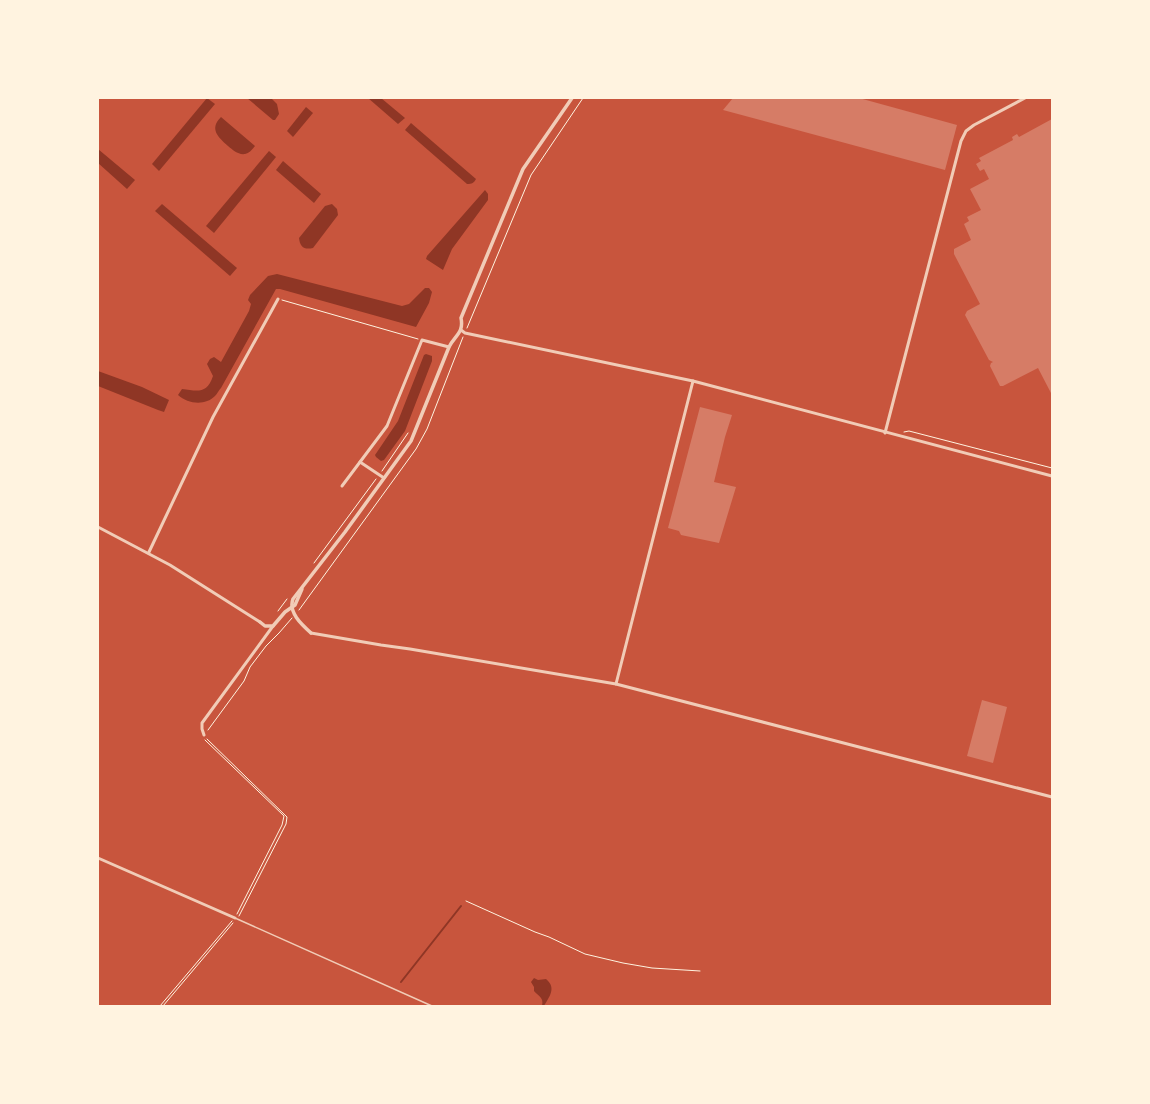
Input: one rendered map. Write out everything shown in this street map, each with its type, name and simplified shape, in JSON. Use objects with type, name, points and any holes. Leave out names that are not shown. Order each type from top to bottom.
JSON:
[{"type":"street","points":[[572,98],[523,169],[461,318],[461,330],[449,347],[411,441],[293,599],[291,604],[295,615],[310,633],[616,684],[1052,797]]},
{"type":"street","points":[[885,433],[960,141],[966,131],[974,125],[1025,98]]},
{"type":"street","points":[[149,552],[212,417],[278,299]]},
{"type":"street","points":[[461,330],[465,333],[693,381],[1052,476]]},
{"type":"street","points":[[342,486],[387,426],[422,340],[449,347]]},
{"type":"street","points":[[616,684],[693,381]]},
{"type":"street","points":[[360,462],[384,478]]},
{"type":"street","points":[[98,527],[149,552],[265,626],[273,626]]},
{"type":"street","points":[[204,735],[202,723],[273,626],[285,612],[292,608]]},
{"type":"street","points":[[98,858],[236,918]]},
{"type":"lane","points":[[236,918],[432,1006]]},
{"type":"path","points":[[278,299],[422,340]]},
{"type":"path","points":[[314,563],[410,430]]},
{"type":"path","points":[[903,432],[909,431],[1052,468]]},
{"type":"path","points":[[276,614],[290,595]]},
{"type":"path","points":[[160,1006],[236,918],[282,825],[284,816],[203,738],[244,681],[250,667],[266,646],[295,615]]},
{"type":"path","points":[[163,1006],[236,918],[286,824],[287,817],[204,735]]},
{"type":"path","points":[[466,901],[535,932],[549,936],[585,954],[652,968],[700,971]]},
{"type":"shaded area","points":[[207,98],[215,104],[159,171],[152,164]]},
{"type":"shaded area","points":[[247,98],[271,98],[277,104],[279,114],[275,120],[273,120]]},
{"type":"shaded area","points":[[368,98],[381,98],[405,118],[398,124]]},
{"type":"shaded area","points":[[306,107],[313,113],[293,137],[287,131]]},
{"type":"shaded area","points":[[221,117],[255,146],[248,153],[238,153],[218,136],[215,129],[217,121]]},
{"type":"shaded area","points":[[411,123],[476,179],[472,183],[467,184],[405,130]]},
{"type":"shaded area","points":[[98,149],[135,180],[127,189],[98,163]]},
{"type":"shaded area","points":[[269,151],[276,157],[214,233],[206,226]]},
{"type":"shaded area","points":[[283,161],[321,194],[314,203],[276,170]]},
{"type":"shaded area","points":[[485,190],[488,194],[488,200],[452,249],[443,270],[426,259],[427,256]]},
{"type":"shaded area","points":[[162,204],[237,268],[230,276],[155,211]]},
{"type":"shaded area","points":[[332,204],[337,209],[338,215],[313,248],[307,249],[303,247],[300,244],[299,238],[325,206]]},
{"type":"shaded area","points":[[277,274],[402,306],[409,304],[425,288],[429,288],[432,292],[429,303],[416,327],[276,289],[221,388],[215,396],[206,401],[196,403],[178,395],[182,389],[197,391],[205,389],[208,386],[213,376],[207,364],[210,359],[214,357],[221,362],[249,311],[251,304],[248,300],[250,295],[268,276]]},
{"type":"shaded area","points":[[426,354],[432,356],[432,361],[405,431],[384,460],[381,461],[375,455],[398,421],[424,355]]},
{"type":"shaded area","points":[[98,371],[142,387],[169,400],[164,412],[98,386]]},
{"type":"shaded area","points":[[534,978],[538,980],[546,979],[551,986],[552,989],[550,996],[544,1006],[542,1006],[541,997],[534,991],[534,987],[531,982]]},
{"type":"building","points":[[733,98],[859,98],[957,125],[945,170],[723,110]]},
{"type":"building","points":[[1052,119],[1052,395],[1038,368],[1003,386],[1000,386],[990,366],[993,362],[989,360],[965,315],[967,311],[980,304],[954,254],[954,249],[971,240],[964,224],[969,221],[967,217],[981,210],[970,189],[989,179],[984,169],[980,171],[976,164],[981,161],[979,158],[1013,140],[1012,137],[1017,134],[1019,137]]},
{"type":"building","points":[[700,407],[732,415],[714,482],[736,487],[719,543],[681,535],[679,531],[668,528]]},
{"type":"building","points":[[982,700],[1007,707],[993,763],[967,756]]},
{"type":"waterway","points":[[401,982],[461,906]]}]
